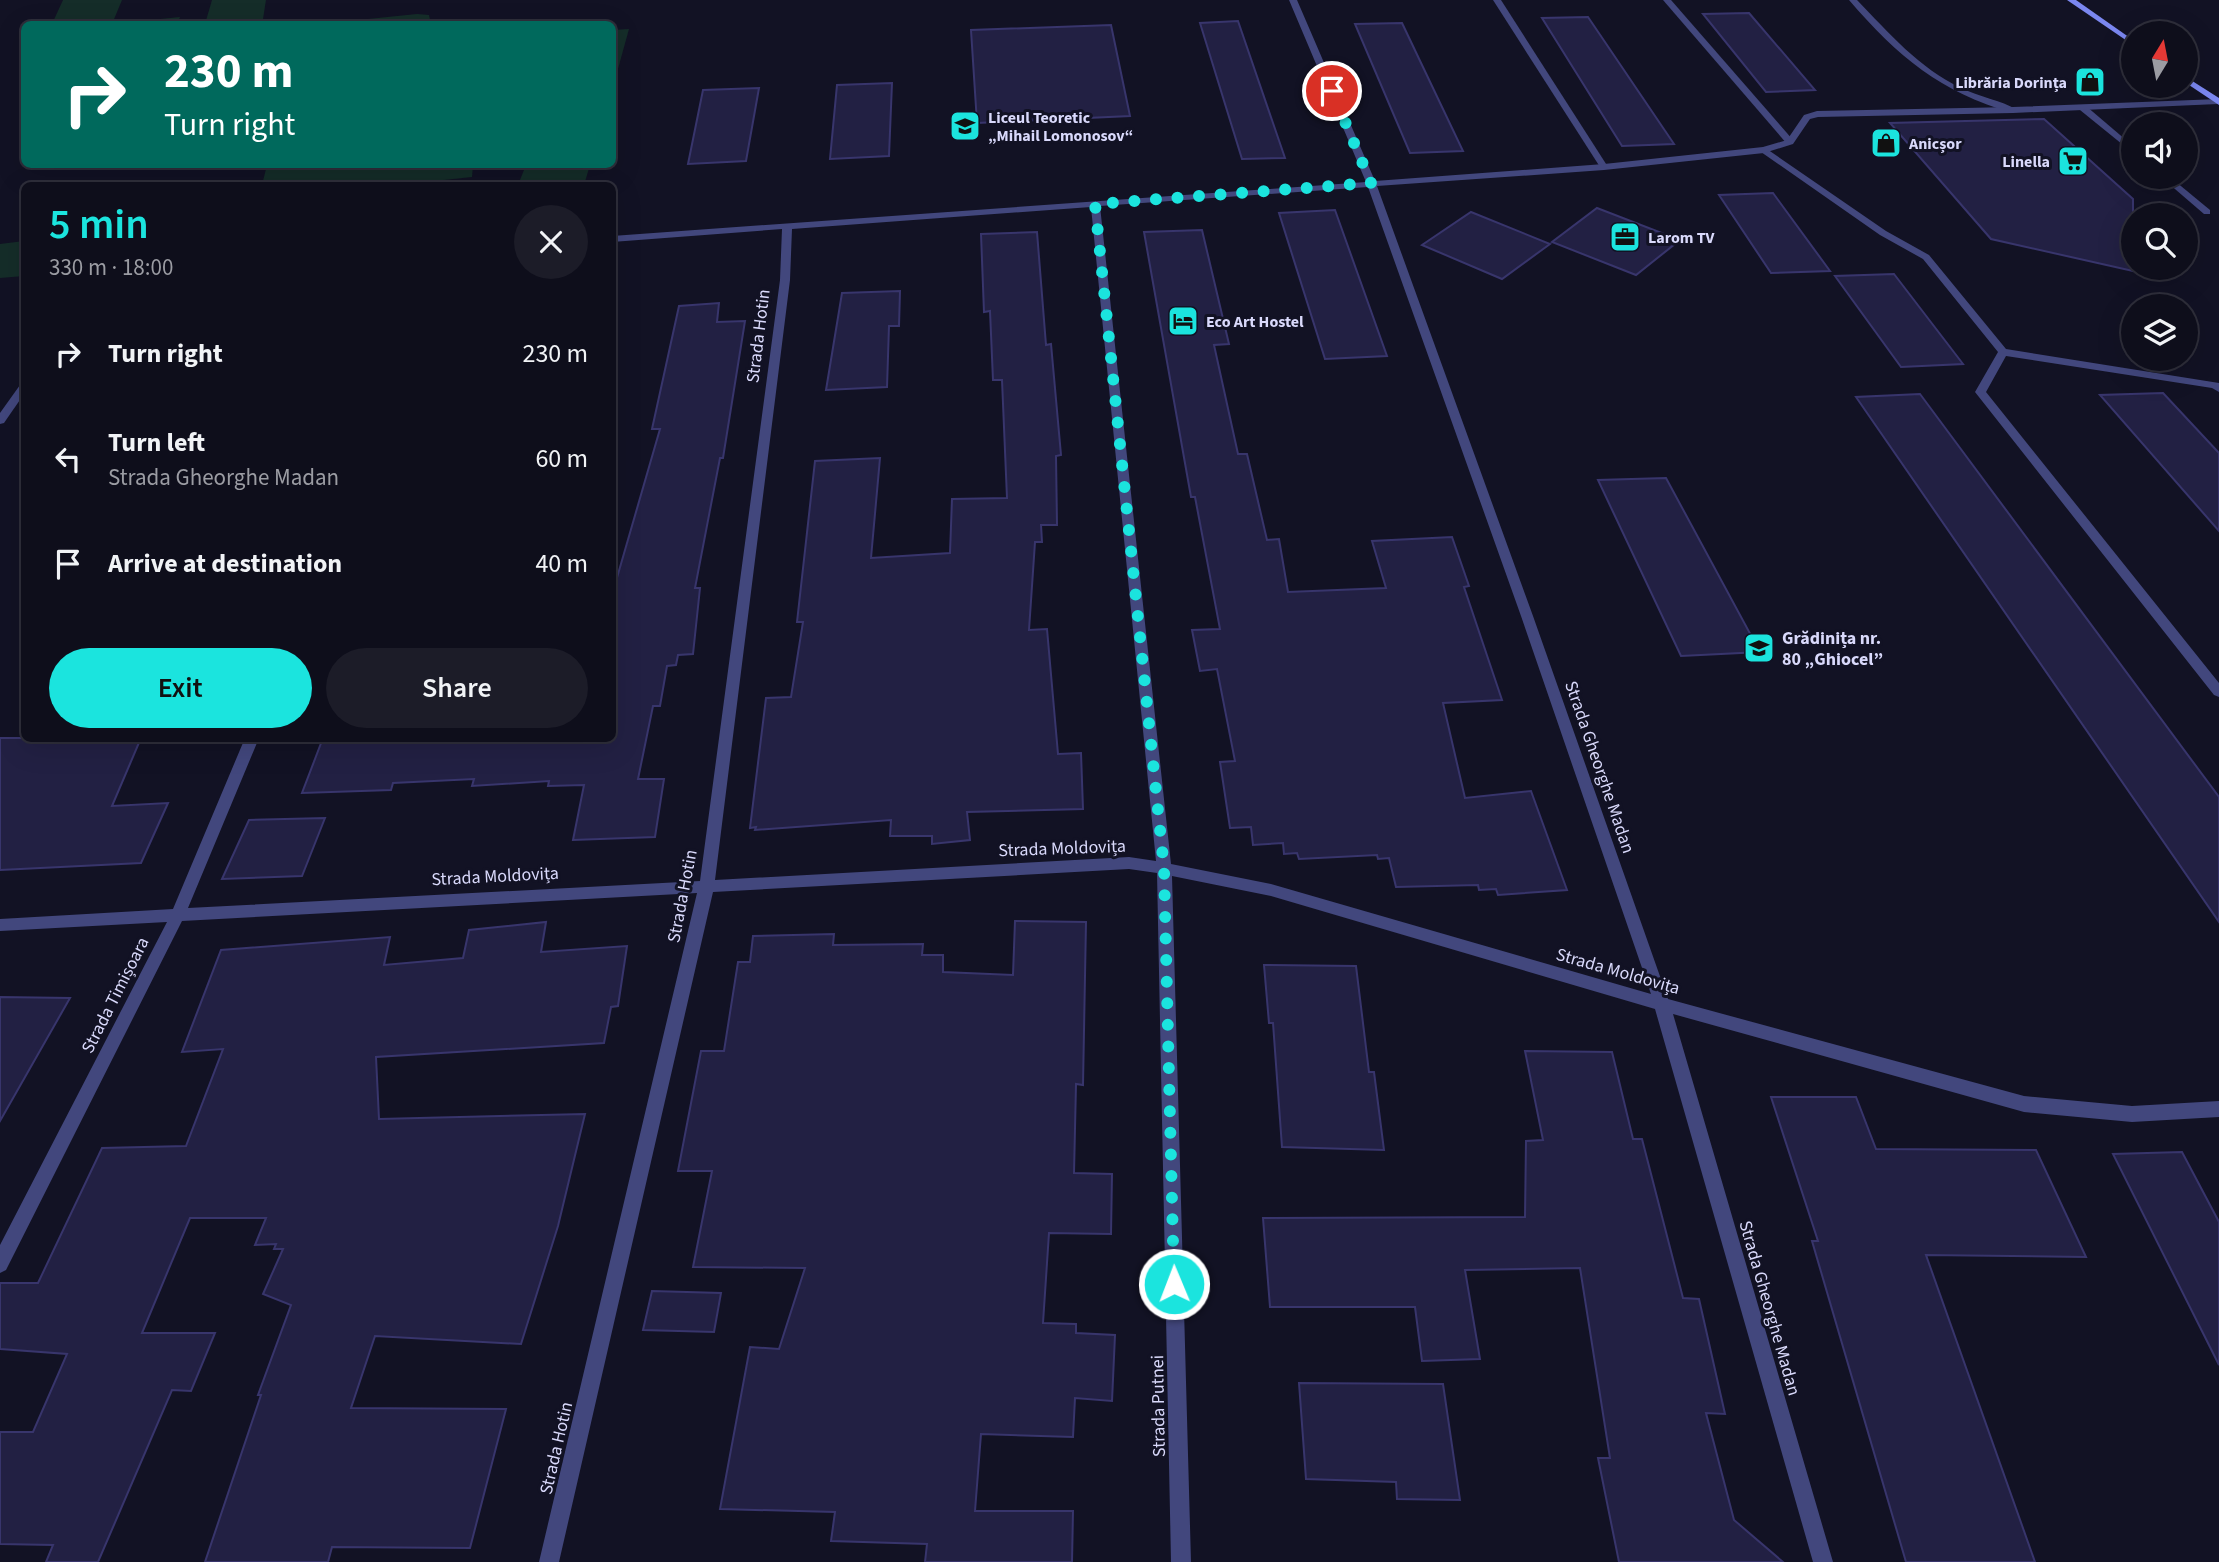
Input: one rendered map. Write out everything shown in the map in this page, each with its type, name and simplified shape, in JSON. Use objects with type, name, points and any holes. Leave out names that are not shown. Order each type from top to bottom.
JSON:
[{"type":"street","name":"Strada Gheorghe Madan","points":[[1293,0],[1371,183],[1527,616],[1662,1004],[1823,1562]]},
{"type":"street","points":[[1497,0],[1604,167]]},
{"type":"street","points":[[1667,0],[1790,142]]},
{"type":"street","points":[[1853,0],[1925,73],[1964,95],[2013,110]]},
{"type":"street","points":[[2071,0],[2121,35]]},
{"type":"street","points":[[2198,87],[2218,101]]},
{"type":"street","points":[[616,239],[1604,167],[1764,150],[1790,142],[1807,117],[1817,114],[2083,108],[2218,101]]},
{"type":"street","points":[[2083,108],[2121,140]]},
{"type":"street","points":[[1764,150],[1883,233],[1926,257],[2003,352],[2215,385],[2219,389]]},
{"type":"street","points":[[2179,189],[2207,212]]},
{"type":"street","name":"Strada Putnei","points":[[1095,204],[1164,868],[1181,1562]]},
{"type":"street","name":"Strada Hotin","points":[[549,1562],[707,884],[785,280],[788,227]]},
{"type":"street","points":[[2003,352],[1980,392],[2219,692]]},
{"type":"street","points":[[0,421],[21,391]]},
{"type":"street","name":"Strada Timișoara","points":[[0,1264],[178,913],[250,742]]},
{"type":"street","name":"Strada Moldovița","points":[[0,925],[178,913],[1129,863],[1271,890],[1662,1004],[2024,1104],[2132,1114],[2219,1109]]},
{"type":"green space","points":[[63,0],[122,0],[113,21],[53,21]]},
{"type":"green space","points":[[212,0],[266,0],[263,19],[206,21]]},
{"type":"green space","points":[[417,14],[429,15],[430,20],[426,21],[348,21]]},
{"type":"green space","points":[[180,17],[178,21],[141,21]]},
{"type":"green space","points":[[629,29],[616,76],[616,30]]},
{"type":"green space","points":[[266,168],[473,168],[472,177],[425,182],[263,182]]},
{"type":"green space","points":[[524,168],[589,168],[585,182],[519,182]]},
{"type":"green space","points":[[21,241],[21,276],[0,278],[0,244]]},
{"type":"building","points":[[1749,13],[1815,90],[1766,92],[1703,14]]},
{"type":"building","points":[[1588,17],[1674,144],[1622,146],[1542,18]]},
{"type":"building","points":[[1238,21],[1285,158],[1242,159],[1200,23]]},
{"type":"building","points":[[1402,23],[1463,151],[1410,153],[1355,24]]},
{"type":"building","points":[[1111,25],[1130,116],[977,123],[971,30]]},
{"type":"building","points":[[892,83],[889,156],[830,159],[837,85]]},
{"type":"building","points":[[759,88],[746,161],[688,164],[703,90]]},
{"type":"building","points":[[2044,119],[2133,199],[2133,203],[2121,203],[2121,268],[1991,239],[1890,123]]},
{"type":"building","points":[[1773,193],[1830,271],[1771,273],[1719,195]]},
{"type":"building","points":[[1597,208],[1680,240],[1636,275],[1552,242]]},
{"type":"building","points":[[1335,210],[1387,356],[1325,359],[1279,213]]},
{"type":"building","points":[[1471,212],[1550,244],[1502,279],[1422,245]]},
{"type":"building","points":[[1202,230],[1229,344],[1214,345],[1238,454],[1247,454],[1267,540],[1279,539],[1288,592],[1386,588],[1372,541],[1452,537],[1469,586],[1464,587],[1502,700],[1443,703],[1465,798],[1531,791],[1567,890],[1498,895],[1496,889],[1479,890],[1478,885],[1396,887],[1389,858],[1378,859],[1377,855],[1299,859],[1297,853],[1284,854],[1283,843],[1253,845],[1251,827],[1230,828],[1220,762],[1235,761],[1217,669],[1200,671],[1192,630],[1220,629],[1195,497],[1191,497],[1144,232]]},
{"type":"building","points":[[1037,232],[1046,345],[1051,344],[1061,455],[1056,456],[1057,525],[1041,525],[1042,542],[1035,542],[1029,630],[1047,629],[1058,754],[1081,753],[1083,809],[967,812],[970,840],[932,844],[932,836],[890,836],[891,820],[755,830],[756,827],[750,828],[766,698],[791,697],[803,622],[797,622],[815,461],[880,458],[871,558],[950,553],[952,499],[1007,498],[1002,380],[993,380],[990,311],[984,312],[981,234]]},
{"type":"building","points":[[1894,274],[1963,364],[1901,367],[1835,276]]},
{"type":"building","points":[[900,291],[899,326],[889,326],[887,387],[826,390],[842,293]]},
{"type":"building","points":[[719,303],[717,322],[745,321],[723,458],[720,458],[695,588],[700,588],[693,654],[678,655],[676,665],[667,666],[660,706],[653,706],[638,779],[664,779],[655,837],[573,840],[584,785],[548,786],[549,781],[472,786],[474,779],[393,783],[391,790],[302,793],[321,742],[616,742],[616,581],[660,429],[652,429],[679,306]]},
{"type":"building","points":[[2163,393],[2219,453],[2219,531],[2100,395]]},
{"type":"building","points":[[1920,394],[2219,797],[2219,922],[1856,397]]},
{"type":"building","points":[[1666,478],[1760,652],[1681,656],[1598,480]]},
{"type":"building","points":[[0,738],[21,738],[21,742],[139,742],[112,806],[168,803],[141,863],[0,870]]},
{"type":"building","points":[[325,818],[302,876],[222,879],[249,820]]},
{"type":"building","points":[[1015,921],[1086,922],[1083,1085],[1076,1084],[1074,1173],[1112,1174],[1111,1234],[1049,1233],[1043,1323],[1076,1324],[1076,1333],[1115,1335],[1112,1401],[1075,1398],[1073,1437],[981,1434],[975,1511],[1073,1511],[1072,1562],[925,1562],[927,1544],[831,1541],[835,1512],[720,1509],[750,1347],[779,1349],[805,1268],[693,1267],[712,1171],[678,1171],[701,1051],[724,1051],[738,962],[750,962],[753,936],[834,934],[833,945],[923,944],[922,955],[943,955],[943,972],[1013,975]]},
{"type":"building","points":[[546,922],[541,952],[627,946],[618,1006],[611,1007],[604,1043],[376,1057],[379,1119],[585,1114],[558,1226],[521,1344],[375,1336],[351,1408],[506,1409],[470,1548],[332,1547],[328,1562],[205,1562],[261,1395],[258,1395],[291,1305],[263,1294],[283,1249],[274,1249],[276,1244],[255,1245],[266,1218],[190,1218],[142,1333],[215,1333],[191,1391],[172,1390],[98,1562],[46,1562],[53,1545],[0,1544],[0,1432],[33,1432],[67,1354],[0,1349],[0,1283],[38,1283],[102,1148],[186,1146],[223,1049],[182,1052],[221,950],[390,937],[384,965],[463,958],[469,930]]},
{"type":"building","points":[[1264,965],[1356,966],[1369,1072],[1374,1072],[1384,1150],[1282,1147],[1273,1023],[1269,1023]]},
{"type":"building","points":[[0,997],[70,998],[0,1121]]},
{"type":"building","points":[[1525,1051],[1612,1052],[1633,1139],[1642,1139],[1683,1298],[1699,1299],[1725,1414],[1706,1413],[1734,1520],[1783,1562],[1619,1562],[1598,1458],[1610,1458],[1580,1268],[1465,1270],[1480,1359],[1422,1361],[1415,1307],[1270,1307],[1263,1218],[1525,1217],[1526,1141],[1543,1140]]},
{"type":"building","points":[[1771,1097],[1856,1097],[1876,1149],[2036,1150],[2086,1257],[1926,1255],[2035,1562],[1906,1562],[1812,1241],[1818,1241]]},
{"type":"building","points":[[2182,1152],[2219,1222],[2219,1365],[2113,1154]]},
{"type":"building","points":[[652,1291],[721,1293],[714,1332],[643,1330]]},
{"type":"building","points":[[1299,1383],[1443,1384],[1460,1500],[1397,1499],[1396,1482],[1306,1479]]},
{"type":"place","name":"Librăria Dorința","points":[[2090,82]]},
{"type":"place","name":"Liceul Teoretic „Mihail Lomonosov“","points":[[965,126]]},
{"type":"place","name":"Anicșor","points":[[1886,143]]},
{"type":"place","name":"Linella","points":[[2073,161]]},
{"type":"place","name":"Larom TV","points":[[1625,237]]},
{"type":"place","name":"Eco Art Hostel","points":[[1183,321]]},
{"type":"place","name":"Grădinița nr. 80 „Ghiocel”","points":[[1759,648]]},
{"type":"route","points":[[1174,1284],[1164,868],[1095,204],[1371,183],[1332,91]]}]
